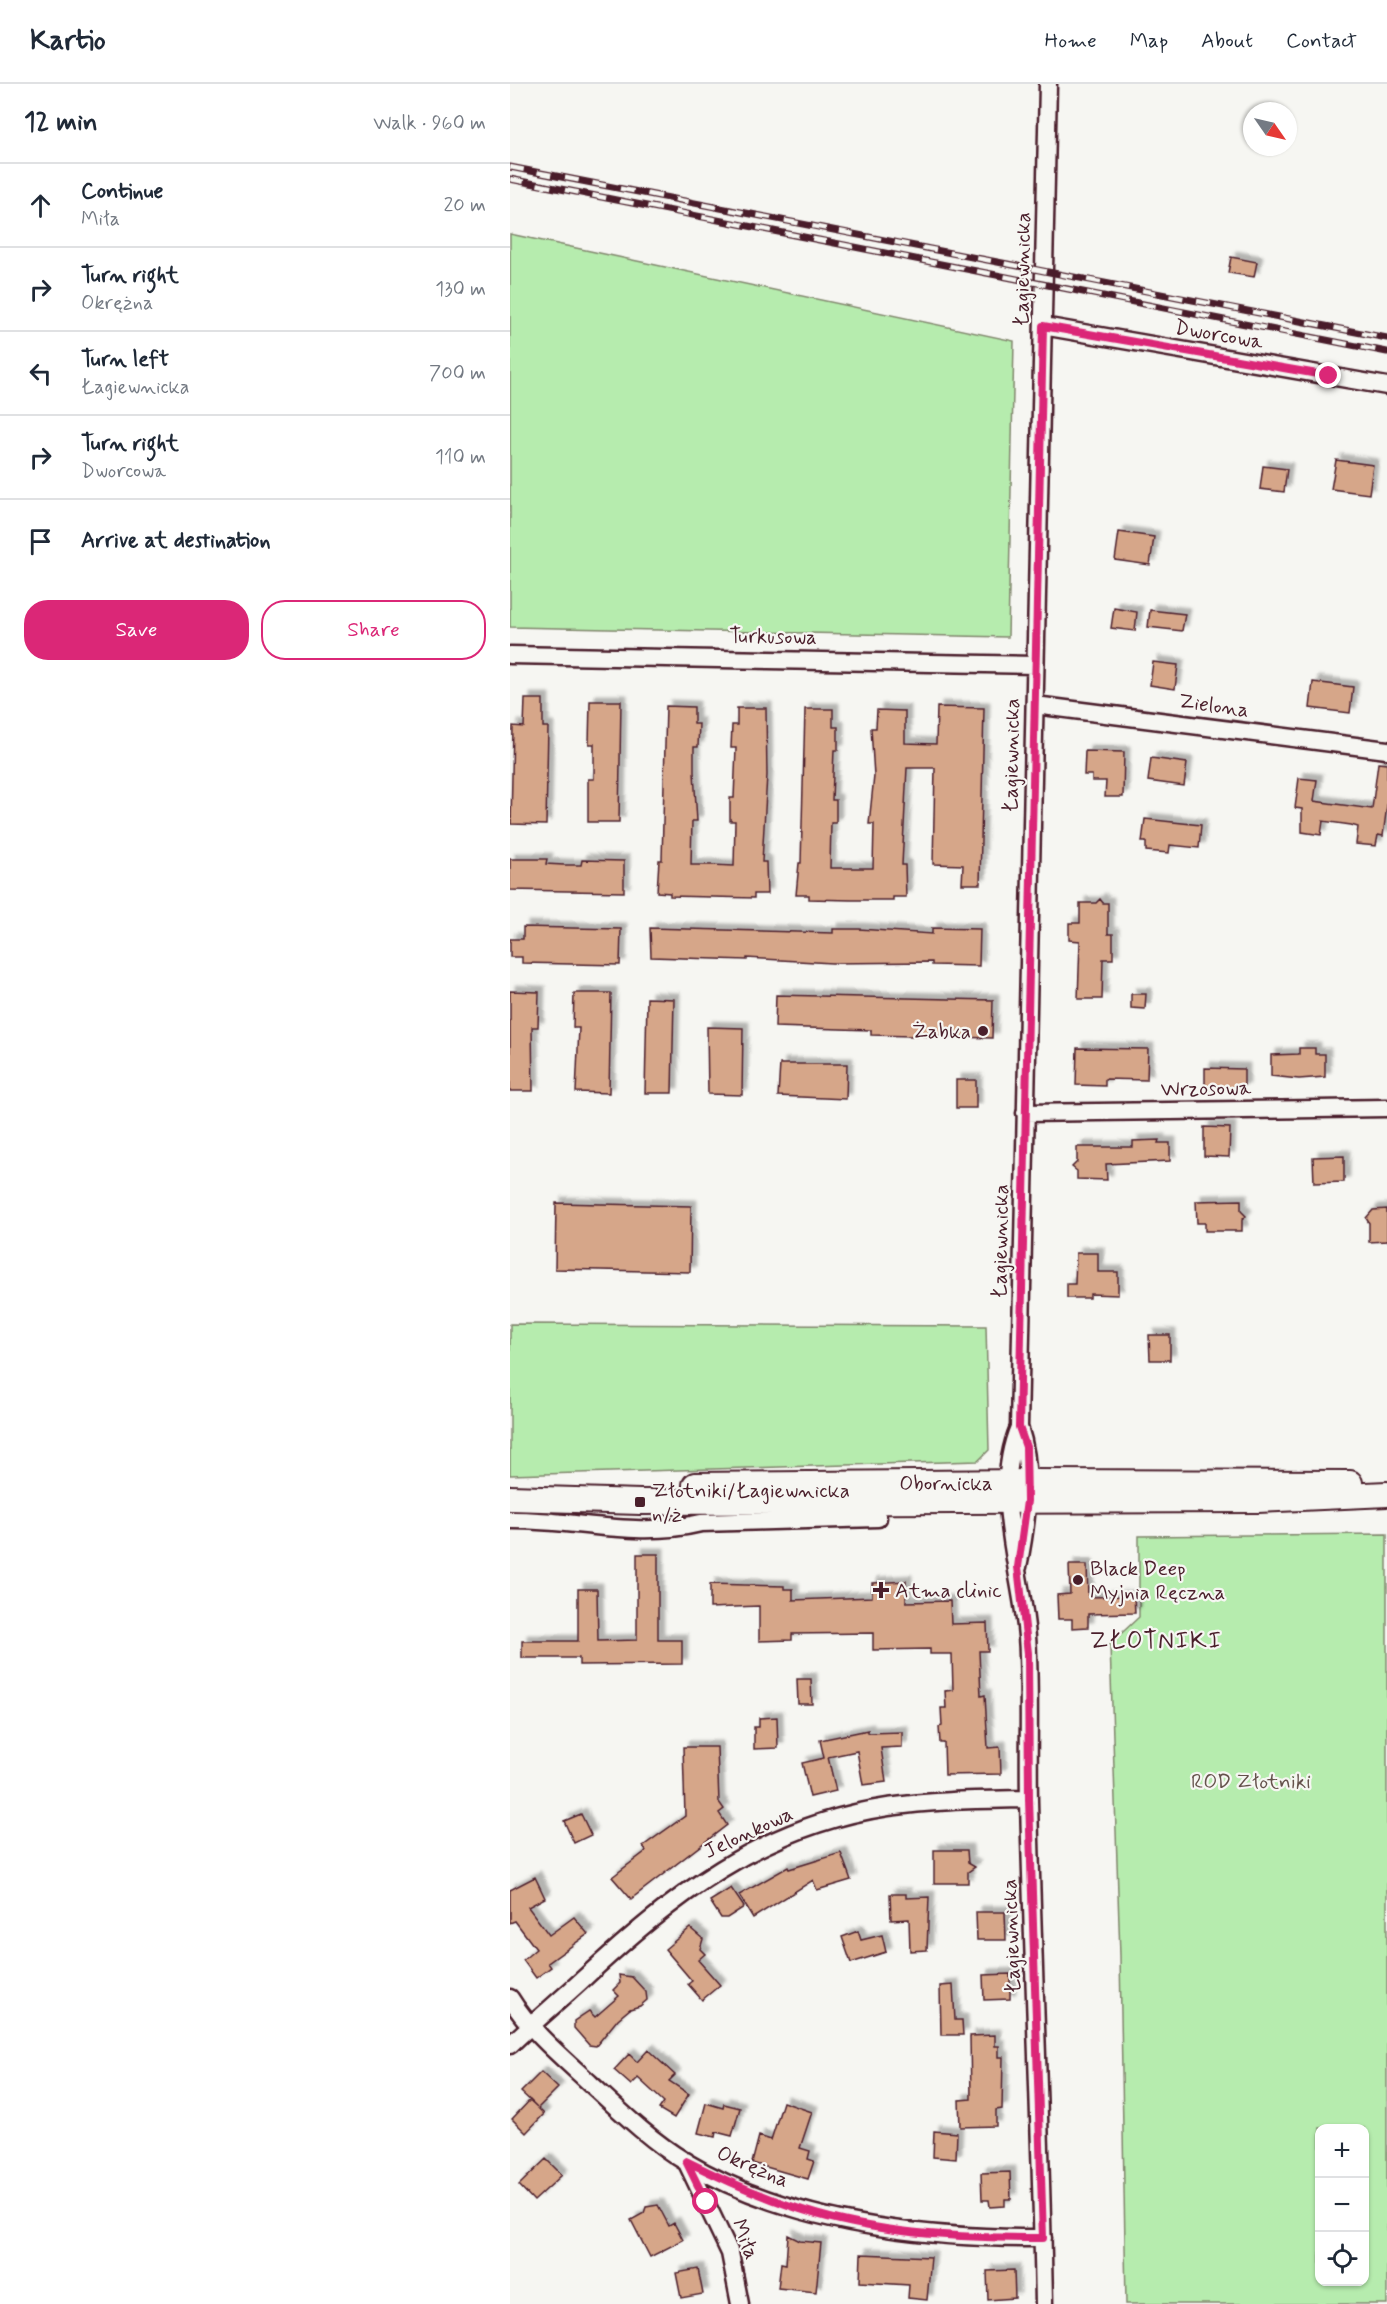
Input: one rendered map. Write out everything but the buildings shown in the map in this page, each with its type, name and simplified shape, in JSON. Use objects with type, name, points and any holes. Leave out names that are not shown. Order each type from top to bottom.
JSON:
[{"type":"main road","name":"Obornicka","points":[[1018,1491],[1287,1481],[1387,1486]]},
{"type":"main road","name":"Obornicka","points":[[510,1498],[540,1497],[601,1489],[676,1486],[1018,1491],[1314,1499],[1387,1494]]},
{"type":"street","name":"Łagiewnicka","points":[[1044,2304],[1029,1799],[1028,1653],[1018,1567],[1011,1532],[1018,1491],[1011,1447],[1019,1427],[1048,84]]},
{"type":"street","name":"Dworcowa","points":[[1043,326],[1387,387]]},
{"type":"street","name":"Turkusowa","points":[[510,655],[1035,665]]},
{"type":"street","name":"Zielona","points":[[1035,705],[1387,750]]},
{"type":"street","name":"Wrzosowa","points":[[1025,1113],[1387,1108]]},
{"type":"street","points":[[510,1520],[556,1521],[649,1531],[674,1530],[701,1523],[878,1518]]},
{"type":"street","name":"Jelonkowa","points":[[510,2045],[668,1904],[712,1872],[769,1842],[830,1821],[887,1807],[944,1801],[1029,1799]]},
{"type":"street","name":"Okrężna","points":[[510,1998],[531,2025],[628,2118],[686,2161],[747,2190],[818,2215],[927,2234],[1043,2238]]},
{"type":"street","name":"Miła","points":[[686,2161],[730,2253],[740,2304]]},
{"type":"green space","points":[[510,234],[1014,341],[1008,637],[510,627]]},
{"type":"green space","points":[[510,1324],[986,1326],[989,1450],[978,1461],[510,1475]]},
{"type":"green space","name":"ROD Złotniki","points":[[1387,1534],[1387,2304],[1126,2304],[1120,1955],[1110,1644],[1139,1617],[1139,1536]]},
{"type":"railway","points":[[510,167],[1387,338]]},
{"type":"railway","points":[[510,179],[1387,352]]},
{"type":"place","name":"Żabka","points":[[983,1031]]},
{"type":"place","name":"Złotniki/Łagiewnicka n/ż","points":[[640,1502]]},
{"type":"place","name":"Black Deep Myjnia Ręczna","points":[[1078,1580]]},
{"type":"place","name":"Atma clinic","points":[[881,1590]]},
{"type":"district","name":"ZŁOTNIKI","points":[[1156,1640]]},
{"type":"route","points":[[706,2202],[686,2161],[747,2190],[818,2215],[927,2234],[1043,2238],[1029,1799],[1028,1653],[1026,1620],[1018,1567],[1027,1501],[1026,1447],[1019,1427],[1043,326],[1329,376]]}]
